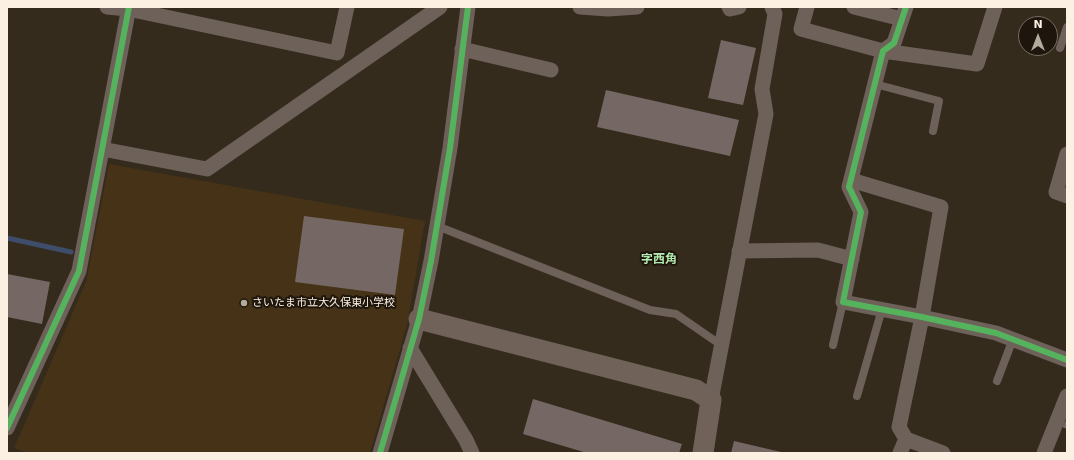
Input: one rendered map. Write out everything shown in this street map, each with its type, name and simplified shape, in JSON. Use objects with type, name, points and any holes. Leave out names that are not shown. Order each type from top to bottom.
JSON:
[{"type":"street","points":[[107,7],[129,8],[337,53],[347,7]]},
{"type":"street","points":[[102,149],[207,169],[440,7]]},
{"type":"street","points":[[380,453],[418,319],[437,226],[450,148],[468,7]]},
{"type":"street","points":[[580,7],[637,7]]},
{"type":"street","points":[[729,7],[739,7]]},
{"type":"street","points":[[807,7],[801,29],[883,51],[977,64],[995,7]]},
{"type":"street","points":[[854,7],[904,13],[894,43],[883,51],[849,188],[860,212],[843,302],[996,333],[1067,360]]},
{"type":"street","points":[[7,428],[79,271],[129,8]]},
{"type":"street","points":[[703,453],[720,345],[766,114],[762,88],[775,9]]},
{"type":"street","points":[[462,49],[551,70]]},
{"type":"street","points":[[1067,154],[1056,192],[1067,196]]},
{"type":"street","points":[[851,180],[941,207],[922,317],[899,427],[906,439],[943,453]]},
{"type":"street","points":[[739,251],[818,250],[852,258]]},
{"type":"street","points":[[418,319],[696,390],[711,400]]},
{"type":"street","points":[[410,348],[466,440],[472,453]]},
{"type":"street","points":[[1050,451],[1067,396]]},
{"type":"street","points":[[900,453],[906,439]]},
{"type":"lane","points":[[1060,48],[1067,27]]},
{"type":"lane","points":[[874,84],[939,101],[933,131]]},
{"type":"lane","points":[[437,226],[650,310],[676,314],[720,345]]},
{"type":"lane","points":[[833,345],[843,302]]},
{"type":"lane","points":[[857,396],[882,309]]},
{"type":"lane","points":[[997,381],[1013,339]]},
{"type":"shaded area","name":"さいたま市立大久保東小学校","points":[[109,164],[425,221],[407,325],[370,453],[27,453],[14,448],[86,282]]},
{"type":"building","points":[[721,40],[756,48],[743,105],[708,98]]},
{"type":"building","points":[[606,90],[739,120],[730,156],[597,127]]},
{"type":"building","points":[[304,216],[404,229],[395,295],[295,282]]},
{"type":"building","points":[[7,274],[50,282],[42,324],[7,317]]},
{"type":"building","points":[[533,399],[682,444],[679,453],[587,453],[523,434]]},
{"type":"building","points":[[1067,418],[1067,429],[1062,427]]},
{"type":"building","points":[[734,441],[781,452],[781,453],[731,453]]},
{"type":"waterway","points":[[7,238],[71,252]]},
{"type":"cycle path","points":[[7,428],[79,271],[129,7]]},
{"type":"cycle path","points":[[380,453],[419,319],[431,261],[450,148],[468,7]]},
{"type":"cycle path","points":[[906,7],[894,43],[883,51],[849,187],[861,212],[843,302],[996,333],[1067,360]]},
{"type":"place","name":"さいたま市立大久保東小学校","points":[[244,303]]},
{"type":"district","name":"字西角","points":[[659,260]]}]
